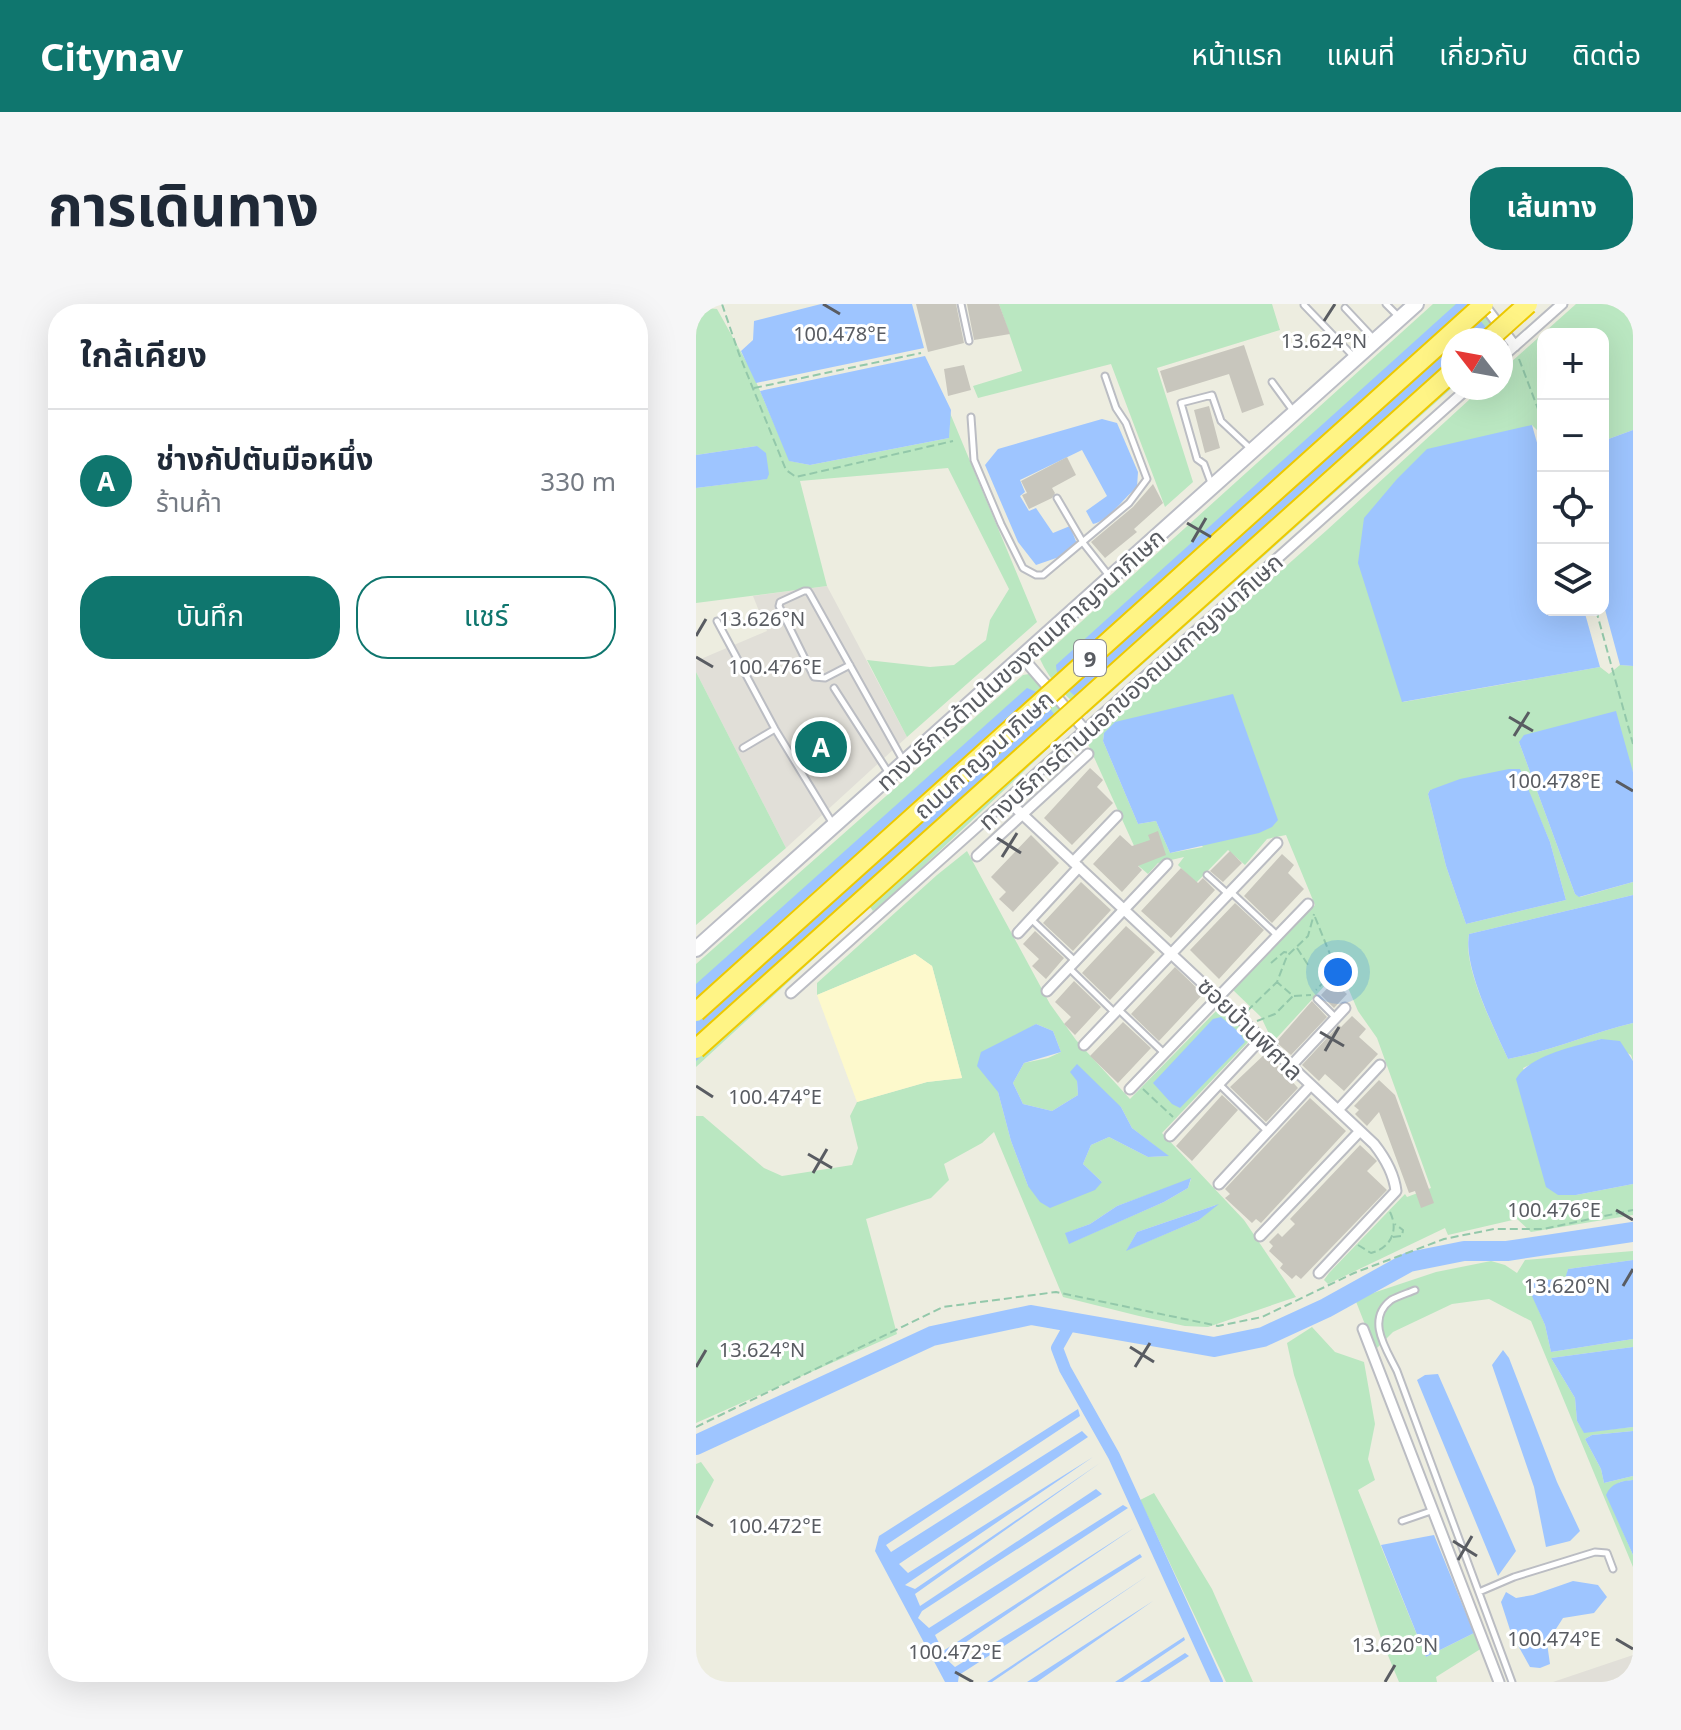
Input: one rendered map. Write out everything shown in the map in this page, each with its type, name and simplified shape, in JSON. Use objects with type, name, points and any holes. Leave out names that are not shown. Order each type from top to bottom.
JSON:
[{"type":"highway","name":"ถนนกาญจนาภิเษก","points":[[696,1012],[1484,304]]},
{"type":"highway","points":[[1501,328],[1528,304]]},
{"type":"highway","name":"ถนนกาญจนาภิเษก","points":[[696,1049],[1441,382]]},
{"type":"main road","name":"ทางบริการด้านในของถนนกาญจนาภิเษก","points":[[696,949],[1416,304]]},
{"type":"street","points":[[1484,304],[1515,346],[1562,304]]},
{"type":"street","name":"ทางบริการด้านนอกของถนนกาญจนาภิเษก","points":[[791,993],[1455,400]]},
{"type":"street","points":[[1022,657],[1085,730]]},
{"type":"street","points":[[977,856],[1088,754]]},
{"type":"street","name":"ซอยบ้านพิศาล","points":[[1007,800],[1219,996],[1383,1155],[1395,1181],[1396,1191],[1319,1273]]},
{"type":"street","points":[[1018,933],[1117,816]]},
{"type":"street","points":[[1084,1045],[1277,843]]},
{"type":"street","points":[[1047,991],[1167,864]]},
{"type":"street","points":[[1133,1086],[1308,904]]},
{"type":"street","points":[[1291,1066],[1345,1008]]},
{"type":"street","points":[[1170,1136],[1262,1038]]},
{"type":"street","points":[[1338,1110],[1380,1065]]},
{"type":"street","points":[[1219,1184],[1310,1086]]},
{"type":"street","points":[[1260,1236],[1360,1131]]},
{"type":"street","points":[[1363,1329],[1499,1682]]},
{"type":"lane","points":[[961,304],[969,341]]},
{"type":"lane","points":[[1386,304],[1400,318]]},
{"type":"lane","points":[[1304,305],[1355,358]]},
{"type":"lane","points":[[1345,308],[1375,340]]},
{"type":"lane","points":[[971,417],[974,460],[1023,568],[1043,575],[1084,544],[1129,503],[1147,479],[1105,376]]},
{"type":"lane","points":[[1272,382],[1295,413]]},
{"type":"lane","points":[[1212,486],[1204,464],[1197,459],[1181,403],[1212,395],[1221,421],[1252,451]]},
{"type":"lane","points":[[1057,498],[1084,544],[1110,578]]},
{"type":"lane","points":[[850,665],[825,678],[814,677],[779,606],[780,602],[808,591],[850,665],[905,763]]},
{"type":"lane","points":[[717,621],[775,729],[833,825]]},
{"type":"lane","points":[[834,688],[890,776]]},
{"type":"lane","points":[[743,748],[775,729]]},
{"type":"lane","points":[[1207,875],[1277,935]]},
{"type":"lane","points":[[1031,919],[1116,1011],[1164,1053]]},
{"type":"lane","points":[[1317,999],[1336,1018]]},
{"type":"lane","points":[[1219,1084],[1268,1131]]},
{"type":"lane","points":[[1415,1290],[1390,1301],[1380,1315],[1377,1329],[1397,1371],[1512,1682]]},
{"type":"lane","points":[[1402,1521],[1432,1510]]},
{"type":"lane","points":[[1479,1592],[1514,1577],[1595,1552],[1607,1553],[1613,1569]]},
{"type":"path","points":[[722,304],[786,470],[796,477],[953,441]]},
{"type":"path","points":[[1515,346],[1537,409]]},
{"type":"path","points":[[753,388],[921,353]]},
{"type":"path","points":[[1598,616],[1633,744]]},
{"type":"path","points":[[1244,1021],[1275,1014],[1293,996],[1312,995],[1336,969],[1308,904]]},
{"type":"path","points":[[1244,1021],[1277,982],[1291,953],[1308,936],[1314,915]]},
{"type":"path","points":[[1297,947],[1310,968]]},
{"type":"path","points":[[1271,963],[1284,952],[1291,953]]},
{"type":"path","points":[[1277,982],[1293,996]]},
{"type":"path","points":[[1133,1086],[1181,1125]]},
{"type":"path","points":[[1384,1205],[1392,1214],[1393,1237]]},
{"type":"path","points":[[696,1427],[943,1307],[1056,1292],[1218,1326],[1262,1317],[1354,1273],[1444,1239],[1494,1229],[1543,1229],[1633,1210]]},
{"type":"path","points":[[1351,1239],[1362,1249],[1371,1253],[1377,1251],[1393,1237],[1402,1236],[1403,1230],[1394,1223]]},
{"type":"shaded area","points":[[827,586],[907,737],[786,848],[696,672],[696,661],[767,631],[753,596]]},
{"type":"shaded area","points":[[1633,1655],[1633,1682],[1553,1682]]},
{"type":"green space","points":[[999,304],[1272,304],[1280,330],[1157,368],[1193,482],[1165,507],[1111,364],[978,398],[973,386],[1022,371]]},
{"type":"green space","points":[[1433,304],[1476,304],[1495,328],[1441,328],[1441,398],[1087,714],[1054,682],[1040,659]]},
{"type":"green space","points":[[1576,304],[1633,304],[1633,430],[1609,439],[1609,328],[1549,328]]},
{"type":"green space","points":[[696,307],[717,309],[751,370],[790,461],[810,465],[949,438],[950,413],[1037,622],[907,737],[867,660],[930,667],[954,665],[986,640],[990,620],[1009,589],[948,468],[800,481],[827,586],[696,603],[696,488],[766,479],[757,446],[696,455]]},
{"type":"green space","points":[[1537,339],[1537,430],[1532,425],[1403,702],[1600,667],[1609,674],[1620,665],[1633,666],[1633,772],[1631,768],[1519,742],[1575,894],[1580,897],[1633,882],[1633,895],[1469,934],[1468,947],[1481,997],[1508,1059],[1633,1023],[1633,1061],[1631,1055],[1601,1039],[1559,1052],[1523,1068],[1576,1195],[1633,1184],[1633,1215],[1531,1232],[1517,1219],[1448,1235],[1445,1228],[1328,1284],[1324,1280],[1329,1273],[1405,1194],[1407,1197],[1431,1188],[1377,1038],[1358,1011],[1340,969],[1273,1042],[1261,1017],[1233,990],[1315,905],[1286,835],[1267,839],[1245,865],[1228,850],[1196,883],[1178,865],[1184,857],[1158,863],[1148,874],[1127,856],[1135,848],[1088,744],[1469,400],[1513,400],[1513,360]],"holes":[[[1104,733],[1203,847],[1170,853],[1156,821],[1138,824],[1103,741]],[[1519,769],[1550,842],[1566,900],[1466,924],[1446,866],[1428,794],[1430,790]]]},
{"type":"green space","points":[[696,672],[786,848],[696,925]]},
{"type":"green space","points":[[1029,674],[1040,683],[1072,726],[896,892],[873,911],[870,907],[696,1067],[696,964],[1023,675]]},
{"type":"green space","points":[[967,851],[1050,1004],[1076,1040],[1130,1099],[1220,1007],[1245,1030],[1250,1040],[1162,1133],[1244,1220],[1296,1297],[1208,1327],[1185,1326],[1063,1297],[994,1132],[982,1143],[944,1164],[949,1180],[931,1198],[866,1219],[897,1334],[696,1423],[696,1116],[703,1116],[764,1168],[782,1176],[852,1165],[858,1148],[850,1116],[857,1102],[927,1082],[962,1078],[932,966],[915,954],[817,995],[817,983]],"holes":[[[1036,1024],[1053,1031],[1061,1052],[1024,1063],[1013,1083],[1023,1104],[1052,1111],[1078,1095],[1077,1081],[1121,1107],[1132,1128],[1168,1156],[1148,1157],[1109,1137],[1091,1145],[1083,1164],[1102,1182],[1028,1186],[1011,1141],[998,1092],[1013,1038]],[[1191,1179],[1188,1188],[1164,1202],[1070,1243],[1066,1233],[1090,1224],[1117,1206]],[[1216,1205],[1199,1220],[1127,1250],[1137,1232]]]},
{"type":"green space","points":[[1633,1251],[1633,1260],[1568,1269],[1566,1279],[1539,1280],[1528,1285],[1545,1325],[1551,1352],[1633,1339],[1633,1347],[1551,1358],[1575,1398],[1577,1421],[1584,1432],[1633,1427],[1633,1431],[1592,1435],[1585,1439],[1601,1469],[1604,1483],[1633,1476],[1633,1480],[1620,1482],[1607,1495],[1633,1555],[1633,1567],[1531,1321],[1489,1299],[1452,1304],[1393,1332],[1375,1350],[1355,1299],[1436,1272],[1491,1261],[1517,1273],[1525,1260]]},
{"type":"green space","points":[[1312,1327],[1335,1352],[1364,1362],[1375,1424],[1368,1459],[1375,1480],[1358,1490],[1426,1657],[1474,1633],[1482,1648],[1436,1677],[1437,1682],[1399,1682],[1382,1641],[1294,1375],[1287,1343]]},
{"type":"green space","points":[[701,1462],[714,1480],[696,1517],[696,1464]]},
{"type":"green space","points":[[1154,1493],[1212,1589],[1253,1682],[1226,1682],[1140,1500]]},
{"type":"sand","points":[[915,954],[932,966],[962,1078],[927,1082],[857,1102],[817,995]]},
{"type":"water","points":[[821,304],[912,304],[924,348],[756,383],[741,351],[753,340],[754,321]]},
{"type":"water","points":[[1456,304],[1467,304],[1486,328],[1441,328],[1441,390],[1089,706],[1067,689],[1059,678],[1056,665]]},
{"type":"water","points":[[925,356],[951,410],[949,438],[810,465],[789,461],[760,391]]},
{"type":"water","points":[[1102,419],[1117,423],[1138,472],[1137,487],[1110,514],[1093,524],[1086,511],[1107,496],[1082,450],[1020,480],[1025,492],[1020,496],[1029,511],[1036,508],[1053,533],[1070,526],[1077,544],[1062,556],[1036,565],[1018,542],[985,465],[998,449]]},
{"type":"water","points":[[1532,425],[1537,443],[1537,616],[1586,616],[1600,667],[1402,702],[1358,563],[1364,518],[1427,449]]},
{"type":"water","points":[[1633,430],[1633,666],[1620,665],[1607,616],[1609,439]]},
{"type":"water","points":[[757,446],[766,453],[767,479],[696,488],[696,455]]},
{"type":"water","points":[[1027,688],[1039,693],[1064,728],[696,1061],[696,984]]},
{"type":"water","points":[[1233,694],[1278,820],[1259,833],[1170,853],[1156,821],[1138,824],[1103,741],[1104,733],[1115,722]]},
{"type":"water","points":[[1616,711],[1633,772],[1633,882],[1579,897],[1575,894],[1519,742],[1524,735]]},
{"type":"water","points":[[1520,769],[1550,842],[1566,900],[1466,924],[1446,866],[1428,794],[1430,790],[1460,779]]},
{"type":"water","points":[[1633,895],[1633,1023],[1508,1059],[1475,980],[1468,948],[1469,934]]},
{"type":"water","points":[[1221,1017],[1240,1033],[1245,1042],[1180,1108],[1172,1104],[1153,1083],[1213,1019]]},
{"type":"water","points":[[1036,1024],[1053,1031],[1061,1052],[1024,1063],[1013,1083],[1023,1104],[1052,1111],[1078,1095],[1077,1081],[1070,1072],[1077,1064],[1121,1107],[1132,1128],[1169,1156],[1148,1157],[1109,1137],[1091,1145],[1083,1164],[1102,1182],[1095,1190],[1050,1208],[1040,1202],[1028,1186],[1011,1141],[998,1092],[977,1066],[981,1052]]},
{"type":"water","points":[[1601,1039],[1620,1041],[1633,1061],[1633,1184],[1576,1195],[1558,1195],[1546,1187],[1516,1079],[1542,1057]]},
{"type":"water","points":[[1191,1178],[1188,1188],[1164,1202],[1069,1244],[1065,1233],[1090,1224],[1117,1206]]},
{"type":"water","points":[[1219,1204],[1199,1220],[1126,1251],[1137,1232]]},
{"type":"water","points":[[1633,1260],[1633,1339],[1551,1352],[1545,1325],[1527,1285],[1539,1280],[1565,1279],[1568,1269]]},
{"type":"water","points":[[1633,1347],[1633,1427],[1584,1433],[1577,1421],[1575,1398],[1551,1358]]},
{"type":"water","points":[[1503,1350],[1580,1531],[1570,1541],[1546,1547],[1534,1487],[1492,1365]]},
{"type":"water","points":[[1438,1374],[1516,1551],[1498,1576],[1417,1380],[1425,1375]]},
{"type":"water","points":[[1078,1409],[1080,1416],[886,1545],[891,1552],[1082,1431],[1088,1437],[899,1564],[908,1573],[1093,1457],[905,1585],[915,1589],[1100,1463],[915,1594],[920,1606],[1096,1489],[1102,1494],[922,1611],[918,1618],[929,1628],[1123,1505],[1128,1508],[935,1635],[943,1651],[1134,1528],[944,1657],[955,1667],[1140,1554],[1142,1557],[959,1675],[958,1682],[945,1682],[875,1551],[879,1536]]},
{"type":"water","points":[[1633,1431],[1633,1476],[1604,1483],[1601,1469],[1585,1439],[1592,1435]]},
{"type":"water","points":[[1633,1480],[1633,1555],[1606,1495],[1617,1483]]},
{"type":"water","points":[[1434,1535],[1474,1633],[1426,1657],[1381,1545]]},
{"type":"water","points":[[1147,1576],[992,1682],[987,1682]]},
{"type":"water","points":[[1573,1581],[1598,1585],[1607,1597],[1594,1613],[1563,1618],[1547,1643],[1550,1664],[1540,1668],[1530,1667],[1511,1633],[1501,1602],[1506,1592],[1516,1598]]},
{"type":"water","points":[[1153,1601],[1037,1682],[1027,1682]]},
{"type":"water","points":[[1184,1637],[1185,1640],[1123,1682],[1115,1682]]},
{"type":"water","points":[[1185,1653],[1189,1656],[1149,1682],[1140,1682]]},
{"type":"building","points":[[916,304],[956,304],[964,343],[928,352]]},
{"type":"building","points":[[967,304],[999,304],[1010,334],[974,340]]},
{"type":"building","points":[[1244,345],[1264,405],[1242,413],[1229,374],[1167,393],[1160,371]]},
{"type":"building","points":[[964,365],[971,390],[948,396],[944,369]]},
{"type":"building","points":[[1209,406],[1220,448],[1205,453],[1194,410]]},
{"type":"building","points":[[1067,457],[1076,475],[1052,488],[1055,493],[1052,498],[1029,509],[1022,495],[1027,493],[1021,481]]},
{"type":"building","points":[[1153,484],[1163,503],[1134,529],[1137,532],[1105,558],[1091,542],[1133,507]]},
{"type":"building","points":[[1090,768],[1103,780],[1097,787],[1113,803],[1072,845],[1044,818]]},
{"type":"building","points":[[1158,831],[1166,855],[1138,866],[1142,870],[1122,892],[1093,864],[1120,835],[1132,846],[1150,840],[1148,835]]},
{"type":"building","points":[[1031,835],[1059,863],[1013,912],[999,899],[1006,892],[991,877]]},
{"type":"building","points":[[1230,851],[1242,863],[1223,882],[1210,871]]},
{"type":"building","points":[[1282,854],[1294,865],[1288,873],[1304,889],[1272,923],[1244,896]]},
{"type":"building","points":[[1181,868],[1198,883],[1203,878],[1215,890],[1171,938],[1141,911]]},
{"type":"building","points":[[1081,882],[1111,910],[1073,951],[1043,923]]},
{"type":"building","points":[[1235,903],[1264,930],[1219,979],[1190,950]]},
{"type":"building","points":[[1126,926],[1155,952],[1110,1000],[1082,973]]},
{"type":"building","points":[[1035,931],[1064,958],[1046,979],[1032,966],[1039,959],[1023,944]]},
{"type":"building","points":[[1175,967],[1203,994],[1159,1041],[1131,1014]]},
{"type":"building","points":[[1074,981],[1101,1007],[1075,1035],[1064,1024],[1071,1017],[1055,1002]]},
{"type":"building","points":[[1333,982],[1347,994],[1334,1008],[1321,995]]},
{"type":"building","points":[[1312,1001],[1327,1017],[1291,1055],[1276,1042]]},
{"type":"building","points":[[1352,1016],[1366,1029],[1359,1037],[1378,1054],[1344,1091],[1325,1074],[1319,1081],[1302,1065],[1339,1025],[1341,1027]]},
{"type":"building","points":[[1123,1022],[1151,1048],[1118,1083],[1090,1056]]},
{"type":"building","points":[[1266,1053],[1298,1088],[1266,1122],[1230,1087]]},
{"type":"building","points":[[1379,1080],[1395,1095],[1434,1203],[1421,1208],[1415,1191],[1409,1193],[1379,1112],[1367,1126],[1355,1114],[1359,1110],[1354,1106]]},
{"type":"building","points":[[1222,1095],[1238,1110],[1192,1161],[1176,1146]]},
{"type":"building","points":[[1310,1098],[1346,1131],[1261,1223],[1256,1219],[1252,1223],[1225,1198],[1230,1194],[1225,1189]]},
{"type":"building","points":[[1360,1145],[1377,1161],[1367,1171],[1387,1190],[1301,1279],[1296,1275],[1292,1279],[1280,1268],[1283,1264],[1269,1251],[1273,1246],[1269,1242],[1278,1233],[1282,1237],[1295,1224],[1290,1219]]},
{"type":"waterway","points":[[696,1445],[932,1336],[1031,1315],[1214,1347],[1263,1337],[1326,1308],[1409,1262],[1464,1251],[1507,1251],[1633,1232]]},
{"type":"waterway","points":[[1071,1323],[1057,1348],[1065,1369],[1114,1456],[1217,1682]]},
{"type":"place","name":"ช่างกัปตันมือหนึ่ง","points":[[821,747]]}]
